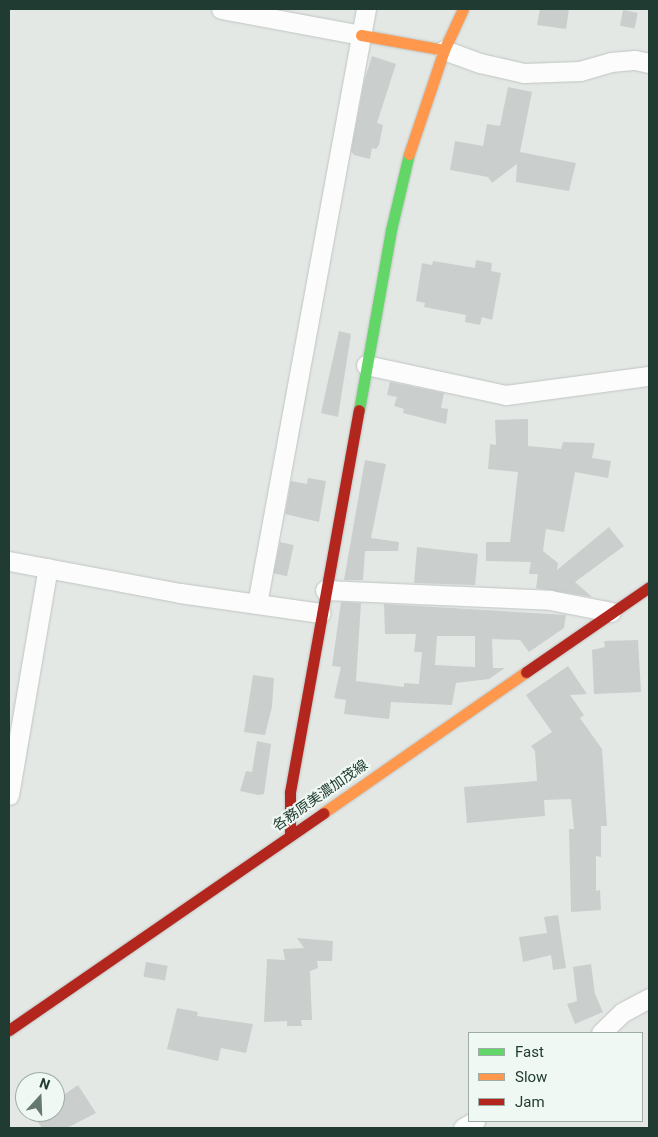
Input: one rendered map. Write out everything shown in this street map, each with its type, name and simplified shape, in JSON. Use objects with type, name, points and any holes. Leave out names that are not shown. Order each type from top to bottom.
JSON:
[{"type":"street","points":[[221,9],[444,50],[480,63],[524,72],[580,71],[610,62],[635,60],[649,63]]},
{"type":"street","points":[[257,604],[366,9]]},
{"type":"street","points":[[290,834],[290,792],[391,230],[414,134],[444,50],[463,9]]},
{"type":"street","points":[[366,365],[506,395],[649,376]]},
{"type":"street","points":[[9,561],[257,604],[321,613]]},
{"type":"street","points":[[9,796],[48,568]]},
{"type":"street","name":"各務原美濃加茂線","points":[[9,1030],[649,586]]},
{"type":"street","points":[[325,590],[550,600],[611,612]]},
{"type":"street","points":[[602,1032],[623,1012],[649,998]]},
{"type":"building","points":[[540,9],[569,9],[566,29],[537,25]]},
{"type":"building","points":[[623,10],[638,13],[635,29],[620,26]]},
{"type":"building","points":[[372,56],[396,64],[377,123],[383,125],[379,145],[376,149],[372,148],[370,159],[354,155],[351,151],[364,82]]},
{"type":"building","points":[[508,87],[532,92],[520,152],[576,163],[569,191],[516,182],[517,164],[492,183],[488,177],[450,170],[455,141],[483,146],[487,124],[500,126]]},
{"type":"building","points":[[476,260],[492,263],[491,271],[501,273],[492,320],[482,317],[480,325],[465,322],[466,315],[424,307],[425,303],[416,301],[422,263],[432,265],[433,261],[475,268]]},
{"type":"building","points":[[339,331],[351,334],[338,417],[321,413]]},
{"type":"building","points":[[390,382],[444,393],[441,408],[448,409],[446,424],[403,413],[404,409],[394,406],[397,397],[387,395]]},
{"type":"building","points":[[528,419],[528,446],[561,449],[563,442],[595,443],[592,458],[611,461],[608,478],[575,472],[564,532],[546,529],[543,551],[558,563],[557,570],[609,527],[624,546],[575,582],[592,597],[536,588],[538,574],[529,574],[531,562],[486,561],[486,542],[510,542],[518,472],[488,469],[490,444],[496,445],[495,420]]},
{"type":"building","points":[[365,460],[386,464],[371,538],[399,542],[398,551],[365,551],[363,580],[344,580]]},
{"type":"building","points":[[308,478],[326,481],[319,522],[285,514],[291,481],[307,484]]},
{"type":"building","points":[[280,542],[294,545],[287,576],[273,573]]},
{"type":"building","points":[[417,547],[478,554],[475,585],[414,583]]},
{"type":"building","points":[[341,602],[361,603],[356,681],[404,687],[404,683],[419,684],[422,652],[414,652],[416,634],[385,634],[384,604],[566,615],[564,628],[529,652],[520,640],[492,639],[493,668],[505,668],[489,679],[456,683],[452,705],[391,702],[389,719],[344,714],[346,700],[334,698],[341,667],[332,666]],"holes":[[[437,636],[475,636],[475,667],[435,665]]]},
{"type":"building","points":[[638,640],[641,692],[594,694],[592,650],[605,647],[604,641]]},
{"type":"building","points":[[568,666],[587,694],[570,695],[584,715],[580,718],[602,749],[607,826],[601,826],[601,857],[596,856],[596,891],[600,890],[601,910],[571,912],[569,829],[574,829],[571,799],[544,800],[545,816],[467,823],[464,787],[537,781],[535,751],[531,746],[552,732],[526,695]]},
{"type":"building","points":[[253,675],[274,678],[272,707],[265,735],[244,732]]},
{"type":"building","points":[[257,741],[271,744],[264,794],[258,795],[240,791],[246,771],[252,772]]},
{"type":"building","points":[[558,915],[566,968],[553,970],[551,955],[523,962],[519,937],[547,933],[544,917]]},
{"type":"building","points":[[297,938],[333,941],[332,961],[317,961],[318,968],[310,971],[312,1020],[301,1020],[302,1026],[287,1026],[287,1021],[264,1022],[267,959],[285,960],[283,949],[304,948]]},
{"type":"building","points":[[146,962],[168,966],[165,981],[143,977]]},
{"type":"building","points":[[591,964],[595,994],[603,1012],[575,1024],[567,1004],[577,1001],[573,967]]},
{"type":"building","points":[[177,1008],[198,1012],[197,1016],[253,1024],[246,1053],[221,1048],[218,1061],[167,1049]]},
{"type":"building","points":[[78,1085],[96,1113],[67,1128],[42,1128],[38,1122],[65,1122],[65,1094]]},
{"type":"traffic: fast","points":[[359,410],[391,230],[409,154]]},
{"type":"traffic: slow","points":[[409,154],[444,50],[463,9]]},
{"type":"traffic: slow","points":[[361,35],[444,50]]},
{"type":"traffic: slow","points":[[323,813],[526,672]]},
{"type":"traffic: jam","points":[[290,834],[290,792],[359,410]]},
{"type":"traffic: jam","points":[[526,672],[649,587]]},
{"type":"traffic: jam","points":[[9,1030],[323,813]]}]
